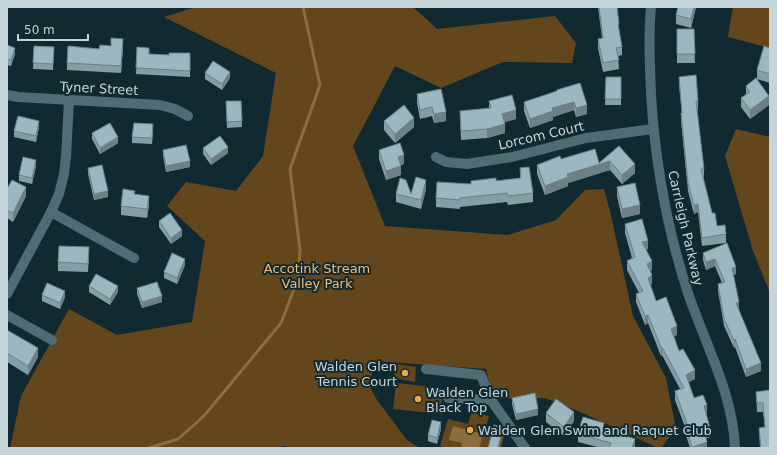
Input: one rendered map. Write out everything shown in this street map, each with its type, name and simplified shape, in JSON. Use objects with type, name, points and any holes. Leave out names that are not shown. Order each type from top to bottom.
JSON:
[{"type":"street","name":"Carrleigh Parkway","points":[[651,7],[650,64],[653,129],[665,207],[679,264],[700,328],[725,391],[733,422],[736,448]]},
{"type":"street","name":"Tyner Street","points":[[7,95],[18,97],[160,105],[175,109],[188,116]]},
{"type":"street","points":[[7,294],[60,194],[64,174],[69,100]]},
{"type":"street","name":"Lorcom Court","points":[[436,157],[446,162],[467,164],[512,157],[586,138],[653,129]]},
{"type":"street","points":[[51,212],[134,258]]},
{"type":"street","points":[[7,315],[52,340]]},
{"type":"street","points":[[426,369],[482,375],[490,400],[525,448]]},
{"type":"street","points":[[448,398],[490,400]]},
{"type":"green space","name":"Accotink Stream Valley Park","points":[[196,7],[413,7],[437,29],[555,16],[576,43],[572,63],[503,62],[441,88],[395,66],[353,146],[385,226],[508,235],[556,220],[585,190],[604,189],[633,316],[666,378],[676,429],[661,448],[545,398],[498,399],[496,390],[491,391],[486,369],[375,361],[369,385],[377,400],[407,440],[420,448],[291,448],[285,446],[271,448],[10,448],[21,396],[69,309],[117,335],[192,322],[205,241],[167,206],[186,182],[236,191],[263,156],[276,73],[164,17]]},
{"type":"green space","points":[[733,7],[770,7],[770,48],[728,37]]},
{"type":"green space","points":[[736,129],[770,137],[770,293],[753,251],[725,156]]},
{"type":"green space","name":"Walden Glen Tennis Court","points":[[396,364],[416,367],[415,382],[394,378]]},
{"type":"green space","name":"Walden Glen Black Top","points":[[396,383],[442,388],[441,414],[393,409]]},
{"type":"green space","name":"Walden Glen Swim and Raquet Club","points":[[472,411],[489,416],[486,427],[505,433],[501,448],[445,448],[440,446],[448,419],[468,424]]},
{"type":"shaded area","points":[[453,426],[483,434],[479,448],[461,448],[462,443],[449,440]]},
{"type":"building","points":[[599,7],[617,7],[622,47],[616,48],[619,60],[603,63],[598,39],[603,38]]},
{"type":"building","points":[[678,7],[694,7],[691,19],[676,15]]},
{"type":"building","points":[[677,29],[694,29],[695,54],[677,54]]},
{"type":"building","points":[[111,38],[123,39],[121,66],[67,63],[68,46],[99,49],[100,45],[111,46]]},
{"type":"building","points":[[7,45],[15,48],[11,60],[7,59]]},
{"type":"building","points":[[34,46],[54,47],[53,64],[33,63]]},
{"type":"building","points":[[764,46],[770,48],[770,74],[757,70]]},
{"type":"building","points":[[137,47],[149,48],[149,54],[169,55],[169,53],[190,53],[190,71],[136,68]]},
{"type":"building","points":[[213,61],[230,72],[222,84],[205,73]]},
{"type":"building","points":[[696,75],[698,101],[696,101],[704,169],[701,169],[712,213],[715,213],[717,226],[725,225],[726,234],[702,238],[698,204],[694,205],[688,183],[679,77]]},
{"type":"building","points":[[606,77],[621,77],[621,99],[605,99]]},
{"type":"building","points":[[756,78],[769,96],[750,110],[741,98],[750,92],[746,86]]},
{"type":"building","points":[[580,83],[587,105],[576,108],[574,102],[552,108],[553,111],[530,119],[524,102]]},
{"type":"building","points":[[441,89],[446,112],[434,114],[432,107],[420,110],[417,94]]},
{"type":"building","points":[[512,95],[516,110],[502,114],[505,124],[487,129],[461,131],[460,111],[491,108],[489,101]]},
{"type":"building","points":[[226,101],[241,101],[242,121],[227,122]]},
{"type":"building","points":[[404,105],[414,118],[395,134],[384,121]]},
{"type":"building","points":[[18,116],[39,121],[36,136],[14,131]]},
{"type":"building","points":[[110,123],[118,137],[100,148],[92,133]]},
{"type":"building","points":[[134,123],[153,124],[152,138],[132,137]]},
{"type":"building","points":[[220,136],[228,147],[211,159],[203,148]]},
{"type":"building","points":[[400,143],[404,155],[398,157],[401,166],[386,171],[379,150]]},
{"type":"building","points":[[186,145],[190,161],[166,166],[163,150]]},
{"type":"building","points":[[619,146],[635,164],[622,175],[610,161],[567,174],[568,177],[545,186],[537,165],[560,156],[561,159],[595,149],[599,163]]},
{"type":"building","points":[[23,157],[36,160],[32,178],[19,175]]},
{"type":"building","points":[[102,165],[108,191],[94,194],[88,168]]},
{"type":"building","points":[[529,167],[533,193],[508,196],[507,193],[460,198],[460,200],[436,198],[437,182],[471,184],[471,181],[496,178],[496,181],[521,178],[520,168]]},
{"type":"building","points":[[416,177],[426,180],[421,200],[396,194],[400,178],[406,180],[411,194]]},
{"type":"building","points":[[12,180],[26,187],[13,213],[7,210],[7,189]]},
{"type":"building","points":[[635,183],[640,205],[622,209],[617,187]]},
{"type":"building","points":[[123,189],[135,191],[134,194],[149,196],[147,209],[121,206]]},
{"type":"building","points":[[170,213],[182,230],[171,238],[159,221]]},
{"type":"building","points":[[642,219],[648,241],[642,242],[652,261],[647,264],[652,275],[648,278],[656,301],[666,297],[677,326],[671,329],[679,351],[683,349],[695,370],[686,375],[694,398],[703,395],[707,405],[704,406],[710,428],[704,430],[707,442],[692,447],[685,424],[687,423],[675,391],[684,388],[661,347],[648,315],[645,316],[636,294],[643,291],[627,261],[635,257],[625,224]]},
{"type":"building","points":[[727,243],[736,267],[732,268],[739,302],[736,303],[761,363],[746,369],[735,339],[734,340],[724,319],[718,284],[725,282],[715,259],[706,262],[703,253]]},
{"type":"building","points":[[59,246],[89,247],[88,264],[58,262]]},
{"type":"building","points":[[172,253],[185,259],[177,278],[164,272]]},
{"type":"building","points":[[96,274],[118,286],[110,299],[89,286]]},
{"type":"building","points":[[157,282],[162,296],[142,302],[137,288]]},
{"type":"building","points":[[47,283],[65,291],[60,303],[42,295]]},
{"type":"building","points":[[7,330],[38,348],[28,366],[7,353]]},
{"type":"building","points":[[770,390],[770,448],[761,448],[759,428],[765,427],[763,403],[757,403],[756,392]]},
{"type":"building","points":[[535,393],[538,409],[516,414],[512,398]]},
{"type":"building","points":[[556,399],[574,412],[564,427],[546,413]]},
{"type":"building","points":[[583,417],[604,423],[603,428],[635,439],[632,448],[609,448],[611,443],[578,434]]},
{"type":"building","points":[[432,420],[441,422],[437,438],[428,435]]},
{"type":"building","points":[[494,425],[503,427],[498,448],[488,448]]},
{"type":"waterway","points":[[149,448],[178,439],[204,416],[281,323],[298,279],[300,250],[290,169],[320,85],[303,7]]},
{"type":"place","name":"Walden Glen Tennis Court","points":[[405,373]]},
{"type":"place","name":"Walden Glen Black Top","points":[[418,399]]},
{"type":"place","name":"Walden Glen Swim and Raquet Club","points":[[470,430]]}]
